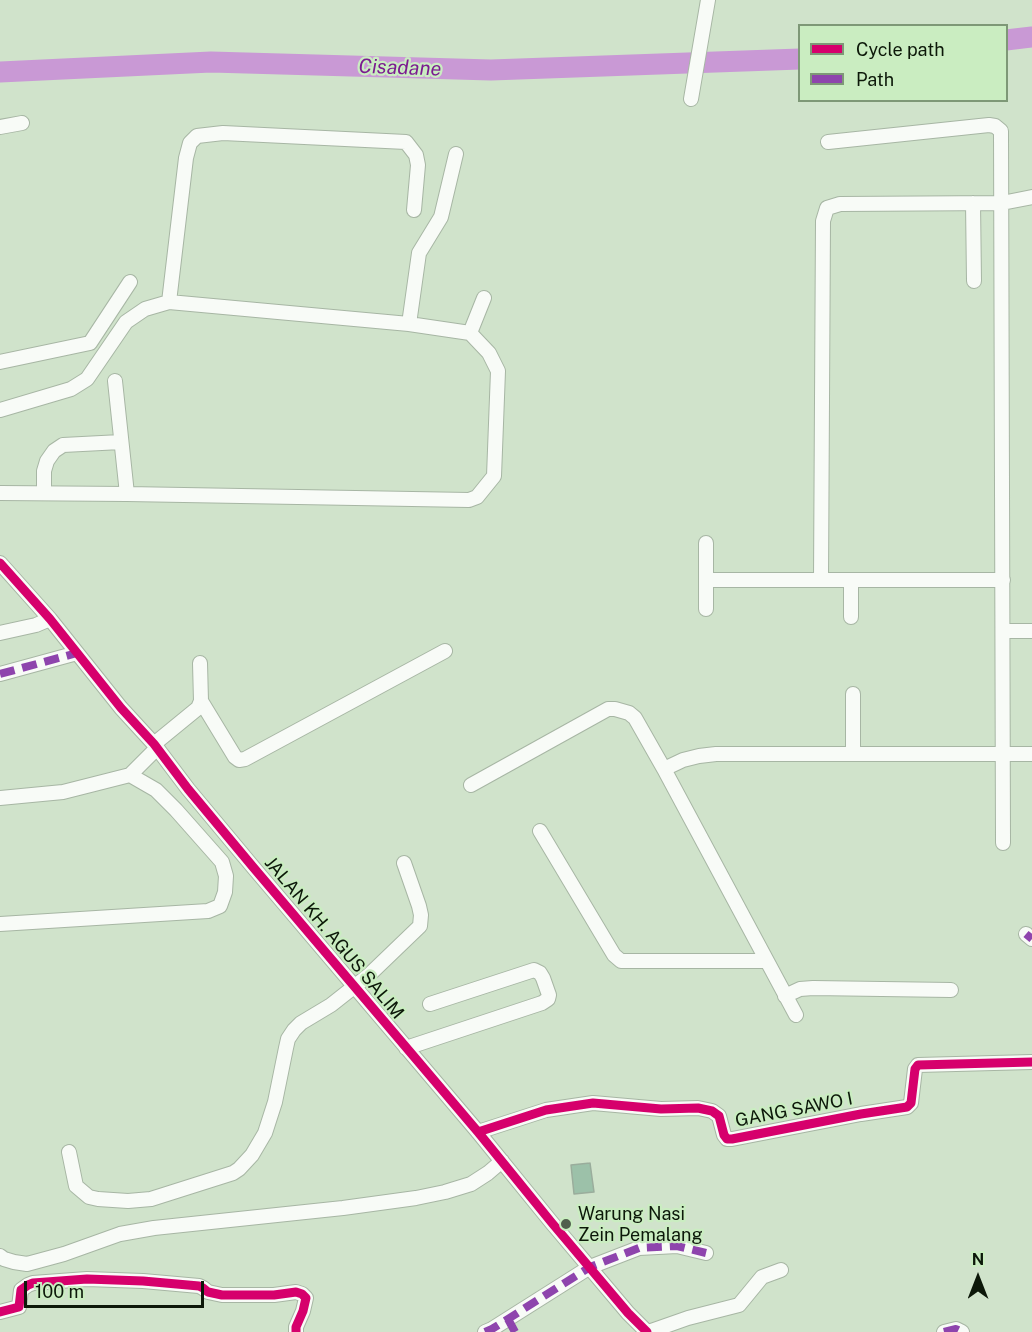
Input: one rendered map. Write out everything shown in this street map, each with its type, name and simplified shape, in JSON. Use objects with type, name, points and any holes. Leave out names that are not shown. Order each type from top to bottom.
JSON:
[{"type":"street","points":[[691,99],[708,0]]},
{"type":"street","points":[[0,127],[22,123]]},
{"type":"street","points":[[828,142],[989,124],[1001,131],[1004,843]]},
{"type":"street","points":[[169,302],[186,158],[190,143],[197,135],[223,133],[406,142],[416,155],[418,165],[414,210]]},
{"type":"street","points":[[409,324],[419,253],[441,217],[456,154]]},
{"type":"street","points":[[821,580],[822,220],[827,208],[840,204],[1002,203],[1032,197]]},
{"type":"street","points":[[973,203],[974,281]]},
{"type":"street","points":[[0,362],[90,343],[130,282]]},
{"type":"street","points":[[470,333],[484,298]]},
{"type":"street","points":[[0,410],[71,389],[87,379],[126,322],[145,309],[169,302],[409,324],[470,333],[489,352],[498,371],[494,476],[477,497],[469,500],[0,493]]},
{"type":"street","points":[[115,381],[127,494]]},
{"type":"street","points":[[44,493],[44,471],[47,461],[54,451],[63,445],[122,442]]},
{"type":"street","points":[[706,543],[706,609]]},
{"type":"street","name":"JALAN KH. AGUS SALIM","points":[[0,563],[50,619],[121,708],[156,746],[195,797],[552,1223],[628,1313],[647,1332]]},
{"type":"street","points":[[706,580],[1004,580]]},
{"type":"street","points":[[851,580],[851,617]]},
{"type":"street","points":[[0,633],[36,625],[50,619]]},
{"type":"street","points":[[1004,631],[1032,631]]},
{"type":"street","points":[[201,701],[235,757],[239,760],[245,759],[445,651]]},
{"type":"street","points":[[0,674],[77,653]]},
{"type":"street","points":[[0,798],[63,792],[130,775],[156,746],[198,708],[201,701],[200,663]]},
{"type":"street","points":[[853,694],[853,754]]},
{"type":"street","points":[[471,785],[608,709],[629,713],[635,718],[664,769],[796,1015]]},
{"type":"street","points":[[664,769],[683,760],[716,754],[1032,754]]},
{"type":"street","points":[[0,924],[208,911],[220,906],[226,884],[222,862],[156,790],[130,775]]},
{"type":"street","points":[[540,831],[614,955],[621,961],[767,962]]},
{"type":"street","points":[[69,1152],[76,1186],[88,1197],[128,1201],[151,1199],[233,1173],[246,1163],[264,1133],[275,1102],[286,1048],[294,1030],[369,975],[420,926],[419,906],[404,863]]},
{"type":"street","points":[[406,1048],[542,1004],[549,996],[543,978],[534,970],[430,1004]]},
{"type":"street","points":[[785,996],[800,989],[813,988],[951,990]]},
{"type":"street","name":"GANG SAWO I","points":[[478,1132],[546,1110],[593,1103],[661,1109],[698,1108],[712,1111],[719,1116],[724,1135],[732,1139],[907,1107],[911,1103],[915,1069],[918,1065],[1032,1062]]},
{"type":"street","points":[[0,1256],[27,1264],[64,1254],[120,1234],[154,1228],[416,1198],[471,1184],[502,1161]]},
{"type":"street","points":[[485,1332],[590,1267],[639,1248],[677,1246],[706,1253]]},
{"type":"street","points":[[647,1332],[688,1318],[739,1305],[762,1277],[781,1270]]},
{"type":"street","points":[[0,1312],[19,1306],[21,1290],[33,1283],[87,1279],[143,1281],[199,1286],[208,1292],[222,1295],[274,1295],[296,1292],[302,1294],[306,1298],[305,1306],[296,1332]]},
{"type":"street","points":[[508,1319],[515,1332]]},
{"type":"street","points":[[944,1332],[956,1329],[962,1332]]},
{"type":"building","points":[[590,1163],[594,1192],[574,1194],[571,1165]]},
{"type":"waterway","name":"Cisadane","points":[[1008,40],[1032,37]]},
{"type":"waterway","name":"Cisadane","points":[[0,72],[211,62],[491,70],[798,59]]},
{"type":"marked path","points":[[0,674],[77,653]]},
{"type":"marked path","points":[[1026,934],[1032,939]]},
{"type":"marked path","points":[[485,1332],[590,1267],[639,1248],[677,1246],[706,1253]]},
{"type":"marked path","points":[[508,1319],[515,1332]]},
{"type":"marked path","points":[[944,1332],[956,1329],[962,1332]]},
{"type":"cycle path","points":[[0,563],[50,619],[121,708],[154,744],[188,789],[552,1223],[628,1313],[647,1332]]},
{"type":"cycle path","points":[[478,1132],[546,1110],[593,1103],[661,1109],[698,1108],[712,1111],[719,1116],[724,1135],[727,1139],[732,1139],[907,1107],[911,1103],[915,1069],[918,1065],[1032,1062]]},
{"type":"cycle path","points":[[0,1312],[19,1307],[21,1290],[33,1283],[87,1279],[143,1281],[199,1286],[208,1292],[222,1295],[274,1295],[296,1292],[306,1298],[296,1332]]},
{"type":"place","name":"Warung Nasi Zein Pemalang","points":[[566,1224]]}]
